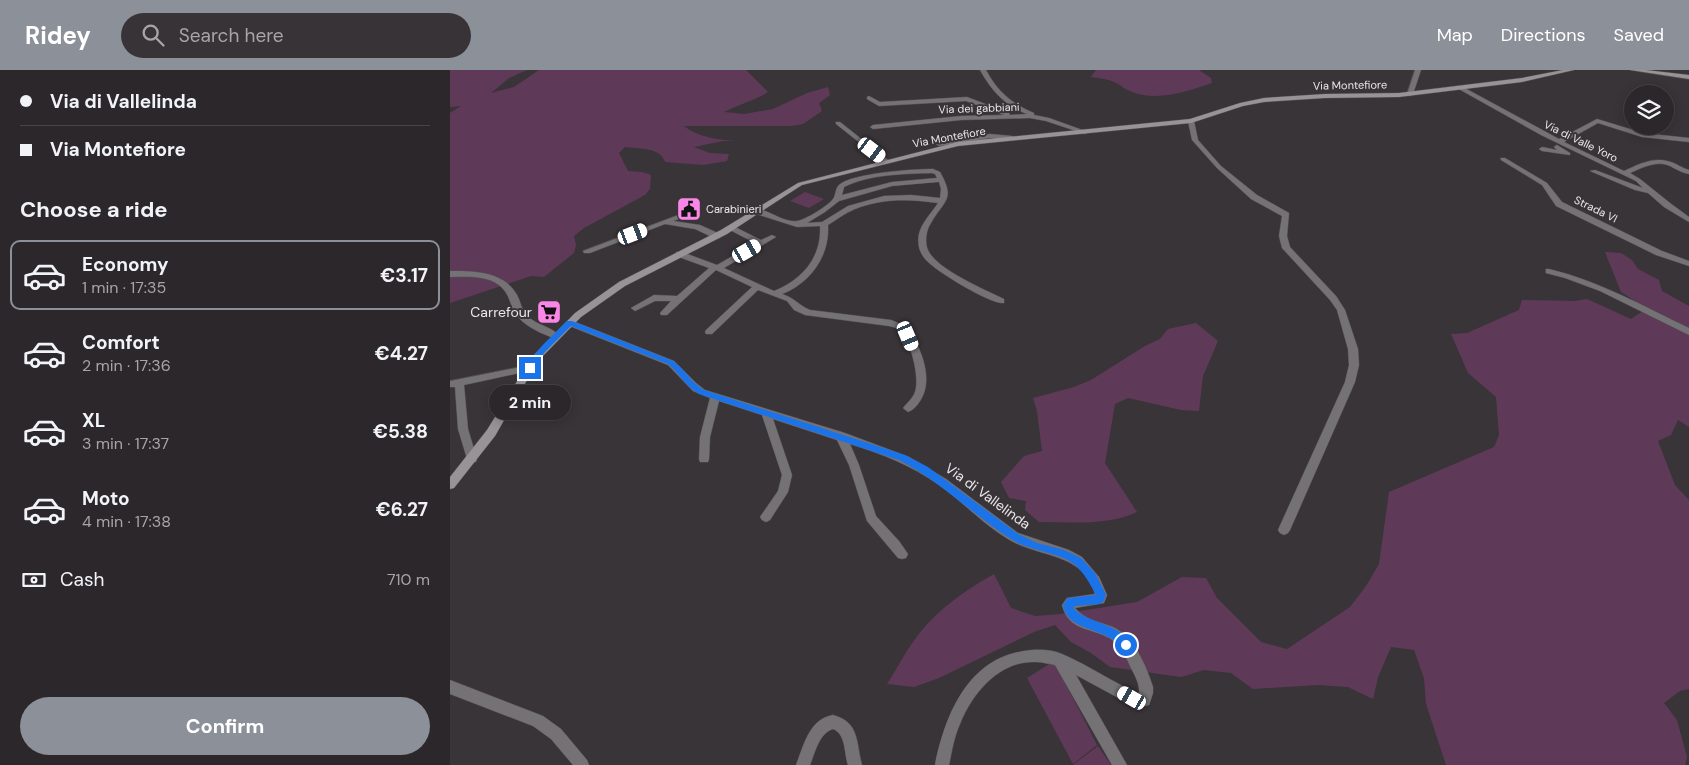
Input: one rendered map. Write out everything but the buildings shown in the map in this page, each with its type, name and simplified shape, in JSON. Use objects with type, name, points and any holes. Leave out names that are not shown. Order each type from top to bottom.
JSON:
[{"type":"main road","name":"Via Montefiore","points":[[450,485],[491,434],[530,368],[556,336],[570,323],[614,289],[717,236],[800,184],[955,145],[1191,121],[1235,106],[1261,100],[1410,94],[1522,80],[1571,70]]},
{"type":"main road","points":[[1633,70],[1689,77]]},
{"type":"street","points":[[983,70],[990,85],[1007,101],[1026,112],[1047,119]]},
{"type":"street","points":[[1410,94],[1418,70]]},
{"type":"street","name":"Via di Valle Yoro","points":[[1459,87],[1542,134],[1641,182],[1660,199],[1689,220]]},
{"type":"street","points":[[868,98],[879,104],[969,99],[996,111],[1020,116]]},
{"type":"street","name":"Via dei gabbiani","points":[[873,127],[961,118],[1020,116],[1047,119],[1085,132]]},
{"type":"street","points":[[1191,121],[1196,140],[1219,167],[1254,197],[1286,215],[1283,236],[1286,248],[1339,306],[1352,345],[1354,365],[1350,382],[1284,530]]},
{"type":"street","points":[[1559,142],[1597,121],[1642,135],[1689,140]]},
{"type":"street","points":[[838,123],[886,161]]},
{"type":"street","points":[[1542,134],[1548,141],[1568,154],[1542,149]]},
{"type":"street","points":[[939,144],[990,136],[1012,138]]},
{"type":"street","name":"Strada VI","points":[[1503,159],[1545,184],[1554,200],[1560,204],[1659,253],[1689,264]]},
{"type":"street","points":[[1625,173],[1658,162],[1668,163],[1689,172]]},
{"type":"street","points":[[1594,171],[1637,189],[1652,191]]},
{"type":"street","points":[[837,199],[843,186],[876,176],[937,172],[945,189],[943,201],[925,227],[922,240],[924,253],[935,264],[951,275],[1001,301]]},
{"type":"street","points":[[797,224],[824,210],[837,199],[892,184],[940,180]]},
{"type":"street","points":[[756,212],[797,224],[824,224],[851,208],[878,199],[911,197],[943,201]]},
{"type":"street","points":[[1660,199],[1689,211]]},
{"type":"street","points":[[587,251],[697,210]]},
{"type":"street","points":[[664,222],[692,226],[717,236]]},
{"type":"street","points":[[774,294],[790,287],[815,262],[824,242],[824,224]]},
{"type":"street","points":[[731,228],[761,243]]},
{"type":"street","points":[[664,313],[717,268],[772,237]]},
{"type":"street","points":[[679,254],[717,268],[756,287],[790,299],[797,308],[808,313],[891,323],[903,328],[916,357],[920,378],[919,394],[908,408]]},
{"type":"street","points":[[1549,271],[1573,276],[1599,286],[1689,332]]},
{"type":"street","points":[[450,274],[474,274],[496,279],[513,296],[516,306],[524,317],[556,336]]},
{"type":"street","points":[[709,332],[756,287]]},
{"type":"street","points":[[635,308],[654,298],[679,299]]},
{"type":"street","name":"Via di Vallelinda","points":[[570,323],[670,363],[680,370],[690,385],[702,392],[890,452],[915,464],[959,494],[1015,537],[1035,547],[1064,554],[1078,561],[1091,576],[1101,595],[1100,599],[1096,600],[1071,602],[1068,605],[1069,612],[1077,619],[1111,633],[1123,642],[1146,684],[1145,697],[1137,701],[1087,673],[1059,660]]},
{"type":"street","points":[[472,459],[463,429],[454,383],[530,368]]},
{"type":"street","points":[[704,459],[705,437],[715,396]]},
{"type":"street","points":[[766,412],[786,468],[787,478],[783,492],[766,517]]},
{"type":"street","points":[[841,436],[854,465],[871,518],[896,544],[902,554]]},
{"type":"street","points":[[942,765],[948,734],[958,708],[968,692],[986,675],[1004,662],[1020,657],[1042,656],[1059,660],[1120,765]]},
{"type":"street","points":[[450,687],[538,721],[556,734],[582,765]]},
{"type":"street","points":[[803,765],[819,730],[824,725],[834,722],[840,724],[846,730],[855,765]]},
{"type":"shaded area","points":[[450,70],[527,70],[509,78],[491,93],[514,87],[539,70],[746,70],[768,92],[724,112],[744,114],[773,109],[807,93],[828,87],[830,95],[819,103],[822,111],[803,124],[791,126],[684,126],[695,133],[716,139],[736,141],[723,141],[694,147],[710,153],[729,154],[727,161],[703,165],[665,162],[663,157],[654,151],[625,147],[619,153],[628,171],[651,175],[650,189],[645,195],[584,228],[574,236],[576,245],[574,253],[544,277],[531,276],[450,303],[450,113],[461,106],[450,107]]},
{"type":"shaded area","points":[[1096,70],[1199,70],[1211,78],[1212,83],[1174,94],[1145,95],[1132,92],[1111,81],[1091,77]]},
{"type":"shaded area","points":[[805,192],[824,199],[809,208],[790,201]]},
{"type":"shaded area","points":[[1605,252],[1621,253],[1632,260],[1638,269],[1659,280],[1662,291],[1689,306],[1689,329],[1641,305],[1621,292]]},
{"type":"shaded area","points":[[1587,299],[1631,319],[1643,311],[1689,333],[1689,427],[1678,420],[1671,435],[1658,441],[1675,485],[1689,500],[1689,689],[1680,691],[1664,703],[1677,720],[1687,757],[1685,765],[1446,765],[1426,704],[1424,678],[1414,650],[1391,647],[1378,677],[1373,699],[1348,687],[1318,685],[1253,689],[1231,673],[1204,670],[1181,677],[1110,667],[1091,653],[1071,642],[1055,625],[1034,632],[939,678],[914,687],[887,684],[923,628],[941,610],[962,594],[994,574],[1011,608],[1035,616],[1061,614],[1137,602],[1182,577],[1206,578],[1217,598],[1261,642],[1287,649],[1350,607],[1366,586],[1379,564],[1389,492],[1494,447],[1499,435],[1496,397],[1468,373],[1451,334],[1467,333],[1519,310],[1522,300],[1575,301]]},
{"type":"shaded area","points":[[1196,323],[1218,341],[1203,376],[1199,411],[1181,410],[1128,398],[1115,404],[1105,463],[1137,512],[1102,521],[1077,523],[1039,522],[1025,510],[1026,501],[1009,498],[1001,482],[1024,456],[1042,451],[1037,411],[1033,398],[1074,387],[1091,380],[1145,346],[1160,339],[1168,329]]},
{"type":"shaded area","points":[[1054,661],[1097,745],[1073,764],[1027,678]]},
{"type":"shaded area","points":[[1098,746],[1111,765],[1074,765],[1074,764]]},
{"type":"place","name":"Carabinieri","points":[[689,209]]},
{"type":"place","name":"Carrefour","points":[[549,312]]},
{"type":"route","points":[[530,368],[543,350],[570,323],[670,363],[680,370],[690,385],[702,392],[902,457],[925,469],[1015,537],[1035,547],[1064,554],[1078,561],[1091,576],[1101,595],[1100,599],[1096,600],[1069,603],[1069,612],[1077,619],[1115,635],[1126,645]]}]
